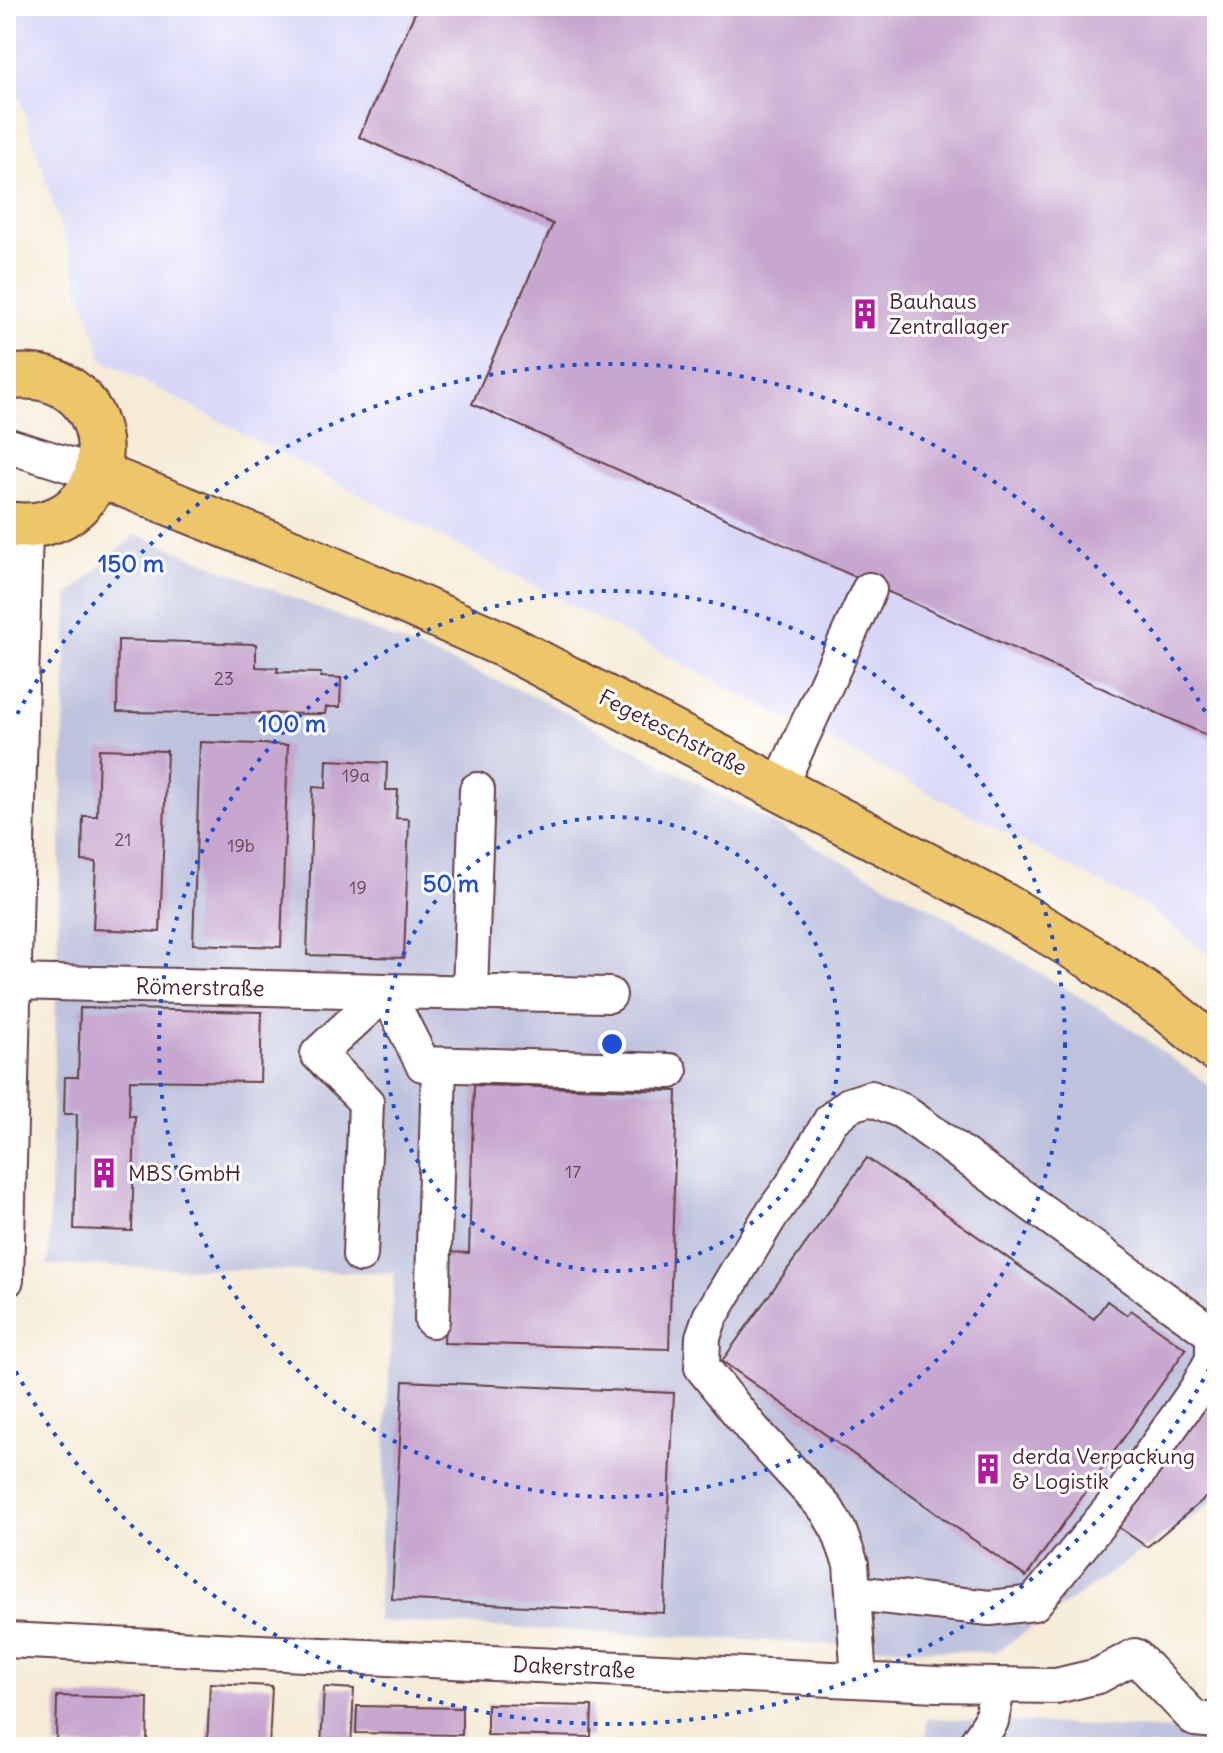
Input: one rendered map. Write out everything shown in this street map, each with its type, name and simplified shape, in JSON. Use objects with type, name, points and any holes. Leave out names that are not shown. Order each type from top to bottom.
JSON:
[{"type":"main road","points":[[6,378],[26,375],[49,379],[71,389],[87,406],[98,427],[101,451],[98,474],[87,495],[70,512],[49,523],[16,525]]},
{"type":"main road","name":"Fegeteschstraße","points":[[98,474],[304,557],[504,645],[1003,905],[1080,950],[1166,1008],[1217,1050]]},
{"type":"street","points":[[6,445],[98,474]]},
{"type":"street","points":[[6,1280],[13,982],[11,851],[16,525]]},
{"type":"street","points":[[779,787],[869,590]]},
{"type":"street","points":[[470,992],[477,790]]},
{"type":"street","name":"Römerstraße","points":[[13,982],[609,995]]},
{"type":"street","points":[[360,1255],[366,1102],[318,1054],[386,991],[423,1064],[670,1071]]},
{"type":"street","points":[[432,1320],[439,1065]]},
{"type":"street","points":[[854,1593],[990,1608],[1034,1603],[1126,1490],[1197,1389],[1213,1359],[1213,1334],[902,1111],[871,1098],[849,1105],[831,1120],[769,1218],[710,1317],[703,1337],[702,1367],[753,1430],[827,1510],[839,1531],[851,1564],[859,1680]]},
{"type":"street","name":"Dakerstraße","points":[[6,1640],[859,1680],[1056,1686],[1098,1676],[1135,1656],[1195,1719],[1217,1721]]},
{"type":"street","points":[[974,1747],[991,1721],[998,1685]]},
{"type":"shaded area","points":[[6,6],[1217,6],[1217,960],[1143,905],[103,360],[6,55]]},
{"type":"shaded area","points":[[136,534],[541,699],[942,914],[1126,1025],[1217,1091],[1217,1499],[995,1653],[377,1621],[394,1273],[48,1265],[68,596]]},
{"type":"shaded area","points":[[1215,1703],[1217,1747],[926,1747],[927,1718],[1194,1731]]},
{"type":"building","name":"Bauhaus Zentrallager","points":[[418,6],[1217,6],[1217,740],[472,404],[553,224],[359,137]]},
{"type":"building","points":[[118,640],[256,644],[256,667],[341,678],[340,707],[326,707],[325,714],[117,712]]},
{"type":"building","points":[[200,742],[288,745],[281,947],[193,944]]},
{"type":"building","points":[[99,749],[167,751],[160,932],[93,929],[96,862],[82,861],[83,816],[97,816]]},
{"type":"building","points":[[327,760],[387,763],[386,790],[398,790],[396,818],[409,819],[404,958],[307,955],[313,787],[326,788]]},
{"type":"building","name":"MBS GmbH","points":[[80,1008],[262,1012],[260,1082],[130,1080],[129,1116],[135,1116],[132,1231],[74,1229],[77,1114],[64,1114],[65,1077],[78,1077]]},
{"type":"building","points":[[474,1085],[677,1091],[669,1349],[444,1343],[447,1252],[469,1253]]},
{"type":"building","name":"derda Verpackung & Logistik","points":[[867,1158],[1094,1319],[1107,1301],[1127,1315],[1131,1310],[1186,1349],[1026,1577],[722,1361]]},
{"type":"building","points":[[403,1381],[674,1393],[664,1613],[392,1599]]},
{"type":"building","points":[[1204,1397],[1217,1407],[1217,1488],[1147,1547],[1114,1524]]},
{"type":"building","points":[[210,1683],[272,1686],[269,1747],[207,1747]]},
{"type":"building","points":[[324,1687],[354,1689],[351,1747],[321,1747]]},
{"type":"building","points":[[57,1696],[148,1698],[147,1747],[56,1747]]},
{"type":"building","points":[[487,1704],[592,1706],[591,1737],[487,1735]]},
{"type":"building","points":[[357,1706],[462,1708],[462,1735],[356,1733]]},
{"type":"place","name":"Bauhaus Zentrallager","points":[[865,314]]},
{"type":"place","name":"MBS GmbH","points":[[104,1173]]},
{"type":"place","name":"derda Verpackung & Logistik","points":[[988,1469]]}]
